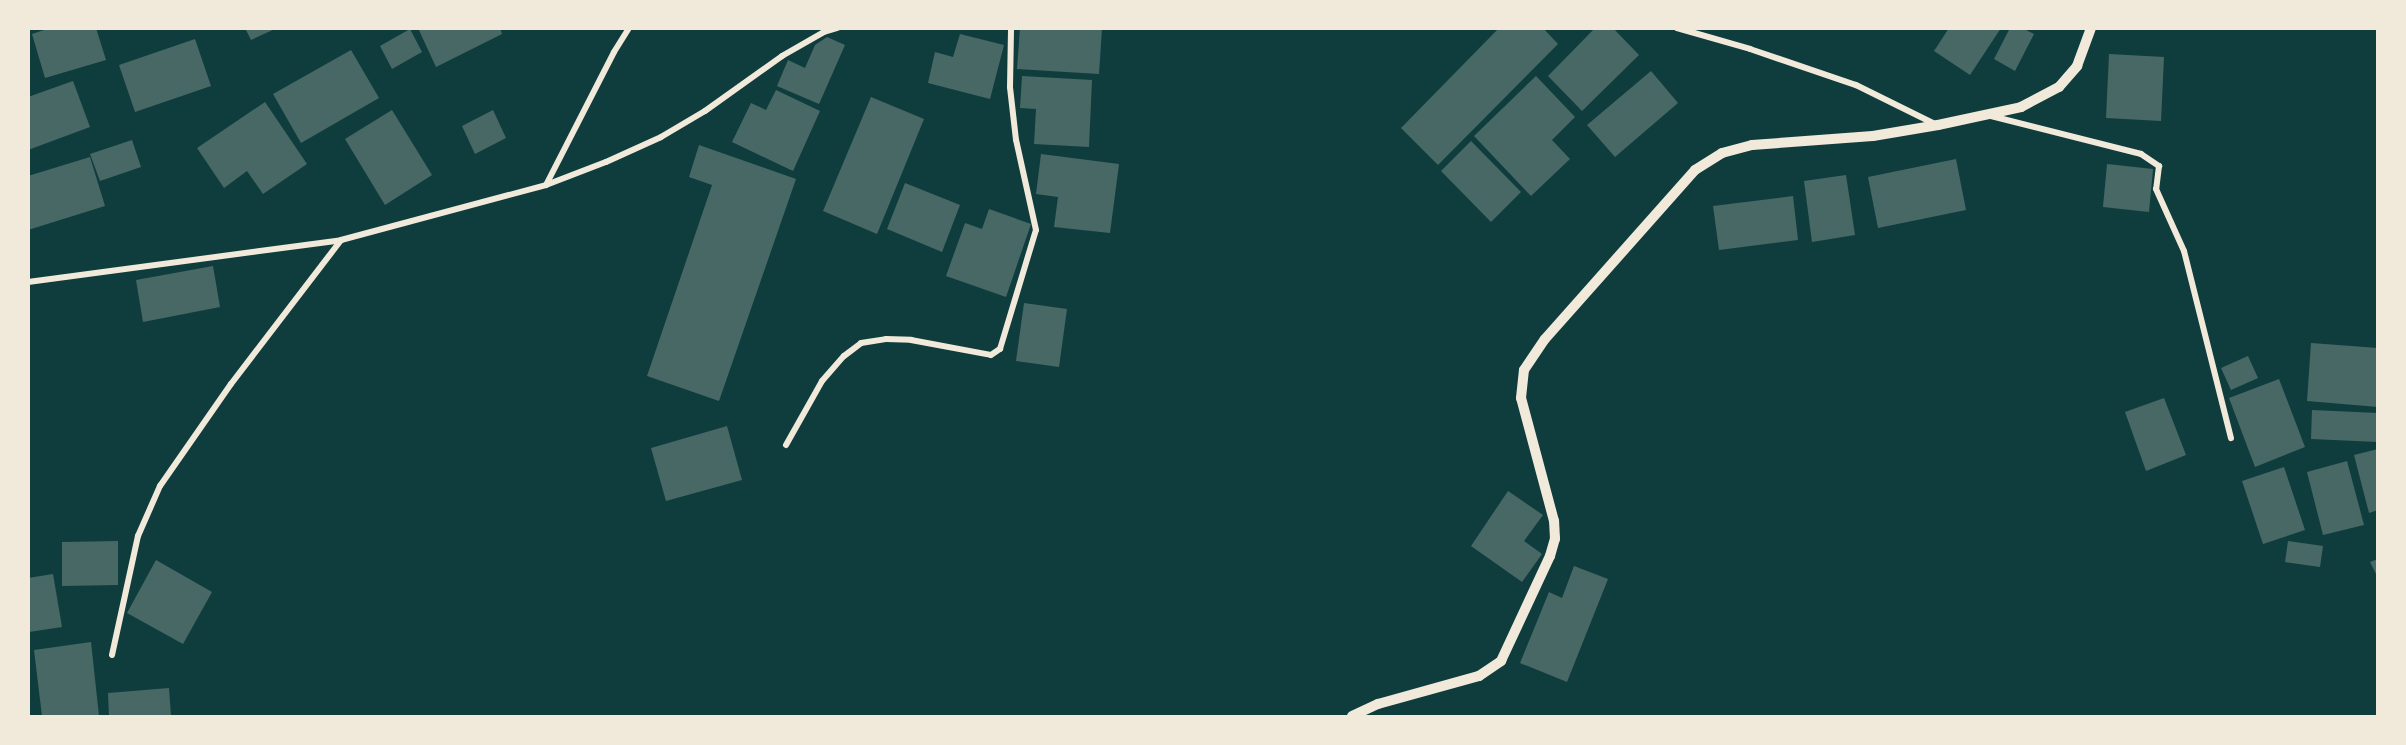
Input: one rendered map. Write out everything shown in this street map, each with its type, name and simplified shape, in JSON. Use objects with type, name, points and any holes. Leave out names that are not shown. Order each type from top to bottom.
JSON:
[{"type":"street","points":[[546,185],[614,52],[630,28]]},
{"type":"street","points":[[28,282],[341,240],[546,185],[606,162],[661,137],[705,111],[782,56],[824,32],[837,28]]},
{"type":"street","points":[[786,446],[822,381],[844,356],[861,343],[886,339],[911,340],[991,355],[1000,349],[1036,230],[1017,140],[1010,87],[1011,28]]},
{"type":"street","points":[[1677,28],[1750,49],[1856,85],[1938,125]]},
{"type":"street","points":[[1352,717],[1378,704],[1479,676],[1501,661],[1555,539],[1554,521],[1521,398],[1524,370],[1545,339],[1695,170],[1722,153],[1752,145],[1873,136],[2021,107],[2059,87],[2077,66],[2091,28]]},
{"type":"street","points":[[1988,115],[2141,154],[2159,166],[2156,189],[2184,251],[2231,438]]},
{"type":"street","points":[[112,655],[138,536],[160,486],[231,384],[341,240]]},
{"type":"building","points":[[50,28],[96,28],[106,60],[45,78],[32,34]]},
{"type":"building","points":[[245,28],[277,28],[251,40]]},
{"type":"building","points":[[418,28],[500,28],[502,34],[436,67]]},
{"type":"building","points":[[1020,28],[1102,28],[1099,74],[1017,69]]},
{"type":"building","points":[[1499,28],[1543,28],[1558,44],[1438,165],[1401,128]]},
{"type":"building","points":[[1595,28],[1613,28],[1639,55],[1582,111],[1548,76]]},
{"type":"building","points":[[1949,28],[2001,28],[1970,75],[1934,51]]},
{"type":"building","points":[[2010,28],[2022,28],[2034,34],[2015,71],[1994,59]]},
{"type":"building","points":[[410,29],[422,52],[392,69],[380,46]]},
{"type":"building","points":[[960,34],[1004,45],[990,99],[928,83],[935,52],[953,57]]},
{"type":"building","points":[[827,37],[845,45],[819,104],[777,86],[788,60],[805,68],[815,45]]},
{"type":"building","points":[[195,39],[211,86],[135,112],[119,65]]},
{"type":"building","points":[[351,50],[379,98],[301,143],[273,94]]},
{"type":"building","points":[[2109,54],[2164,57],[2161,121],[2106,118]]},
{"type":"building","points":[[1651,71],[1678,103],[1615,157],[1587,125]]},
{"type":"building","points":[[1022,76],[1092,80],[1089,147],[1034,144],[1036,109],[1020,108]]},
{"type":"building","points":[[1536,76],[1575,117],[1552,140],[1570,159],[1531,196],[1474,136]]},
{"type":"building","points":[[73,81],[90,127],[28,150],[28,97]]},
{"type":"building","points":[[776,90],[820,111],[793,171],[732,142],[751,103],[766,110]]},
{"type":"building","points":[[871,97],[924,119],[877,234],[823,211]]},
{"type":"building","points":[[265,102],[307,164],[263,194],[247,171],[224,188],[197,148]]},
{"type":"building","points":[[392,110],[432,175],[385,205],[345,139]]},
{"type":"building","points":[[493,110],[506,138],[475,154],[462,126]]},
{"type":"building","points":[[132,140],[141,167],[100,181],[90,154]]},
{"type":"building","points":[[1471,141],[1521,192],[1491,222],[1441,171]]},
{"type":"building","points":[[699,145],[796,179],[719,401],[647,376],[712,185],[689,177]]},
{"type":"building","points":[[1041,154],[1119,164],[1110,233],[1054,227],[1058,197],[1036,194]]},
{"type":"building","points":[[90,157],[105,206],[28,230],[28,176]]},
{"type":"building","points":[[1956,159],[1966,210],[1878,228],[1868,177]]},
{"type":"building","points":[[2107,164],[2153,169],[2149,212],[2103,207]]},
{"type":"building","points":[[1846,175],[1855,235],[1812,242],[1804,181]]},
{"type":"building","points":[[905,183],[960,205],[942,252],[887,229]]},
{"type":"building","points":[[1793,196],[1798,240],[1719,250],[1713,206]]},
{"type":"building","points":[[989,209],[1031,224],[1006,297],[946,276],[965,223],[982,229]]},
{"type":"building","points":[[213,266],[220,307],[143,322],[136,280]]},
{"type":"building","points":[[1024,303],[1067,309],[1059,367],[1016,361]]},
{"type":"building","points":[[2311,343],[2378,348],[2378,407],[2307,401]]},
{"type":"building","points":[[2248,356],[2258,378],[2231,390],[2221,368]]},
{"type":"building","points":[[2279,379],[2305,447],[2255,467],[2229,398]]},
{"type":"building","points":[[2164,398],[2186,455],[2146,471],[2125,412]]},
{"type":"building","points":[[2312,410],[2378,413],[2378,442],[2311,439]]},
{"type":"building","points":[[727,426],[742,480],[666,501],[651,448]]},
{"type":"building","points":[[2378,449],[2378,510],[2369,513],[2354,455]]},
{"type":"building","points":[[2347,461],[2364,525],[2323,535],[2307,472]]},
{"type":"building","points":[[2284,467],[2305,530],[2263,544],[2242,481]]},
{"type":"building","points":[[1508,491],[1543,515],[1524,541],[1542,554],[1522,582],[1471,546]]},
{"type":"building","points":[[118,541],[118,585],[62,586],[62,542]]},
{"type":"building","points":[[2288,541],[2323,546],[2320,567],[2285,562]]},
{"type":"building","points":[[2378,559],[2378,578],[2370,562]]},
{"type":"building","points":[[156,560],[212,592],[183,644],[127,613]]},
{"type":"building","points":[[1574,566],[1608,579],[1567,682],[1520,663],[1549,592],[1562,598]]},
{"type":"building","points":[[53,574],[62,627],[29,632],[28,578]]},
{"type":"building","points":[[91,642],[99,716],[42,716],[34,650]]},
{"type":"building","points":[[169,688],[171,716],[109,716],[108,693]]}]
